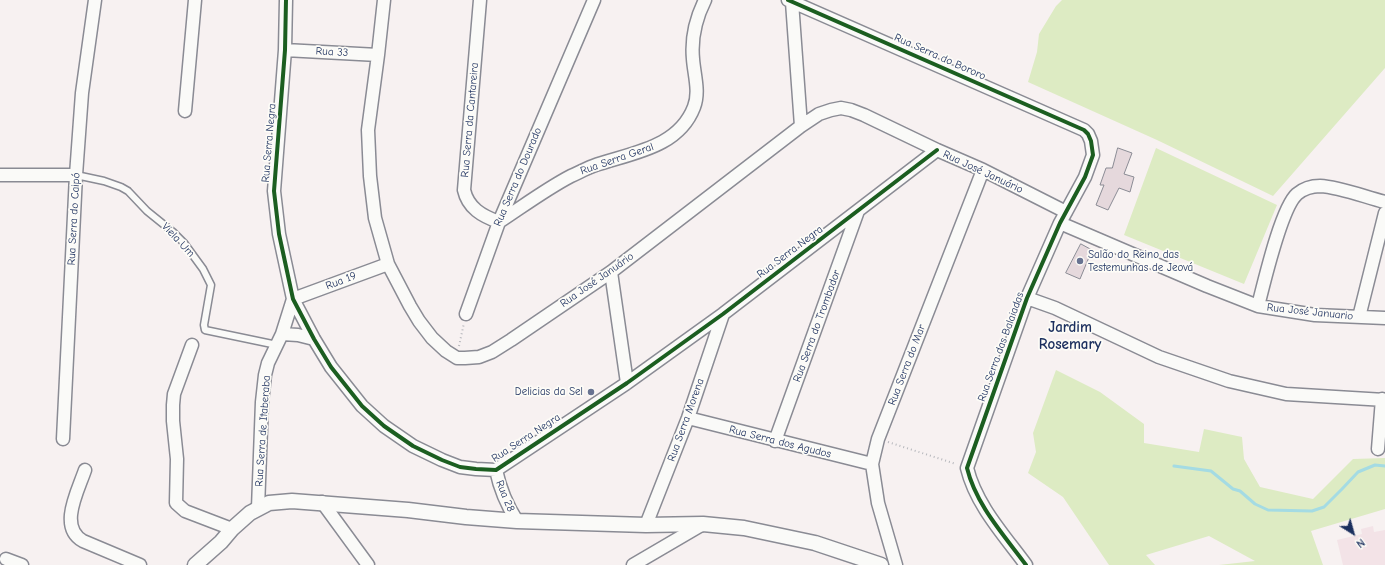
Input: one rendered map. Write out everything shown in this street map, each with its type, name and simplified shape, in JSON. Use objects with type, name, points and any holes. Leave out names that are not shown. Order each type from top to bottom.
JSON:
[{"type":"street","name":"Rua Serra do Caipó","points":[[62,439],[76,175],[82,93],[95,0]]},
{"type":"street","points":[[185,111],[194,0]]},
{"type":"street","points":[[286,0],[286,50]]},
{"type":"street","points":[[384,0],[368,130],[374,218],[388,264],[419,321],[432,338],[446,351],[457,358]]},
{"type":"street","name":"Rua Serra da Cantareira","points":[[480,0],[464,190],[465,196],[474,210],[481,215],[499,222]]},
{"type":"street","name":"Rua Serra do Dourado","points":[[466,314],[499,222],[594,0]]},
{"type":"street","name":"Rua Serra Geral","points":[[499,222],[570,177],[592,166],[640,153],[656,146],[684,124],[695,105],[696,96],[692,58],[693,39],[697,15],[705,0]]},
{"type":"street","points":[[790,1],[801,126]]},
{"type":"street","name":"Rua Serra do Bororo","points":[[790,1],[1084,130]]},
{"type":"street","name":"Rua 33","points":[[286,50],[378,55]]},
{"type":"street","name":"Rua Serra Negra","points":[[286,50],[274,191],[279,234],[294,299],[314,340],[331,367],[362,406],[384,426],[413,446],[460,467],[476,470],[496,470],[627,383],[723,314],[936,150]]},
{"type":"street","name":"Rua José Januário","points":[[457,358],[479,356],[492,352],[511,340],[611,272],[801,126],[819,114],[831,110],[841,108],[864,115],[936,150],[983,170],[1066,212]]},
{"type":"street","name":"Rua Serra das Balaiadas","points":[[967,468],[1027,298],[1060,223],[1085,177],[1093,155],[1091,141],[1088,134],[1084,130]]},
{"type":"street","name":"Rua Serra do Mar","points":[[896,565],[878,503],[872,464],[878,439],[983,170]]},
{"type":"street","points":[[0,175],[76,175]]},
{"type":"street","points":[[1258,306],[1283,218],[1290,203],[1296,195],[1308,188],[1320,186],[1385,202]]},
{"type":"street","name":"Rua Serra do Trombador","points":[[775,441],[859,210]]},
{"type":"street","points":[[1359,317],[1385,213]]},
{"type":"street","name":"Rua José Januario","points":[[1060,223],[1207,286],[1258,306],[1315,314],[1385,318]]},
{"type":"street","name":"Rua 19","points":[[294,299],[388,264]]},
{"type":"street","points":[[611,272],[627,383]]},
{"type":"street","points":[[1027,298],[1055,308],[1160,357],[1229,381],[1286,394],[1384,399],[1378,449]]},
{"type":"street","name":"Rua Serra de Itaberaba","points":[[258,508],[262,402],[268,363],[280,340],[294,299]]},
{"type":"street","name":"Rua Serra Morena","points":[[646,525],[688,418],[723,314]]},
{"type":"street","points":[[280,340],[298,335],[314,340]]},
{"type":"street","points":[[192,345],[174,394],[173,421],[177,459],[176,503],[185,512],[232,529]]},
{"type":"street","name":"Rua Serra dos Agudos","points":[[688,418],[775,441],[872,464]]},
{"type":"street","points":[[967,468],[970,482],[978,498],[1026,565]]},
{"type":"street","points":[[85,470],[72,508],[70,520],[71,529],[75,536],[83,541],[140,565]]},
{"type":"street","name":"Rua 28","points":[[496,470],[499,485],[504,498],[517,521]]},
{"type":"street","points":[[194,565],[222,542],[232,529],[250,513],[268,503],[292,501],[322,502],[517,521],[646,525],[703,524],[744,528],[815,543],[881,565]]},
{"type":"street","points":[[322,502],[368,565]]},
{"type":"street","points":[[633,565],[703,524]]},
{"type":"street","points":[[6,558],[22,565]]},
{"type":"lane","name":"Viela Um","points":[[76,175],[104,181],[128,191],[147,211],[184,243],[203,269],[211,285],[204,329],[208,331],[280,340]]},
{"type":"path","points":[[457,358],[466,314]]},
{"type":"path","points":[[878,439],[967,468]]},
{"type":"shaded area","points":[[1373,526],[1374,532],[1385,530],[1385,565],[1343,565],[1337,540],[1362,534],[1361,529]]},
{"type":"green space","points":[[1062,0],[1385,0],[1385,68],[1273,196],[1157,140],[1028,82],[1037,52],[1039,34],[1056,6]]},
{"type":"green space","points":[[1156,148],[1277,205],[1244,284],[1124,235]]},
{"type":"green space","points":[[1056,370],[1100,392],[1144,424],[1144,443],[1199,452],[1204,429],[1242,437],[1244,459],[1260,487],[1313,499],[1353,459],[1385,458],[1385,509],[1311,531],[1323,565],[1219,565],[1255,561],[1209,536],[1146,555],[1155,565],[1109,565],[1063,497],[1028,473],[1036,452],[1033,433]]},
{"type":"building","points":[[1118,148],[1132,153],[1124,174],[1134,177],[1130,192],[1119,188],[1108,210],[1096,205],[1104,185],[1100,185],[1106,168],[1112,168]]},
{"type":"building","name":"Salão do Reino das Testemunhas de Jeová","points":[[1081,244],[1092,250],[1080,279],[1066,273]]},
{"type":"waterway","points":[[1174,466],[1211,471],[1233,489],[1240,491],[1255,504],[1268,510],[1312,511],[1324,507],[1358,472],[1375,465],[1385,466]]},
{"type":"cycle path","points":[[286,0],[285,50],[274,191],[279,234],[293,299],[331,367],[362,406],[384,426],[413,446],[460,467],[496,470],[627,383],[723,314],[937,150]]},
{"type":"cycle path","points":[[788,0],[1084,130],[1088,134],[1091,141],[1093,155],[1085,177],[1060,223],[1027,298],[967,468],[971,482],[984,507],[1026,565]]},
{"type":"place","name":"Salão do Reino das Testemunhas de Jeová","points":[[1080,261]]},
{"type":"place","name":"Delicias da Sel","points":[[591,392]]},
{"type":"district","name":"Jardim Rosemary","points":[[1070,336]]}]
